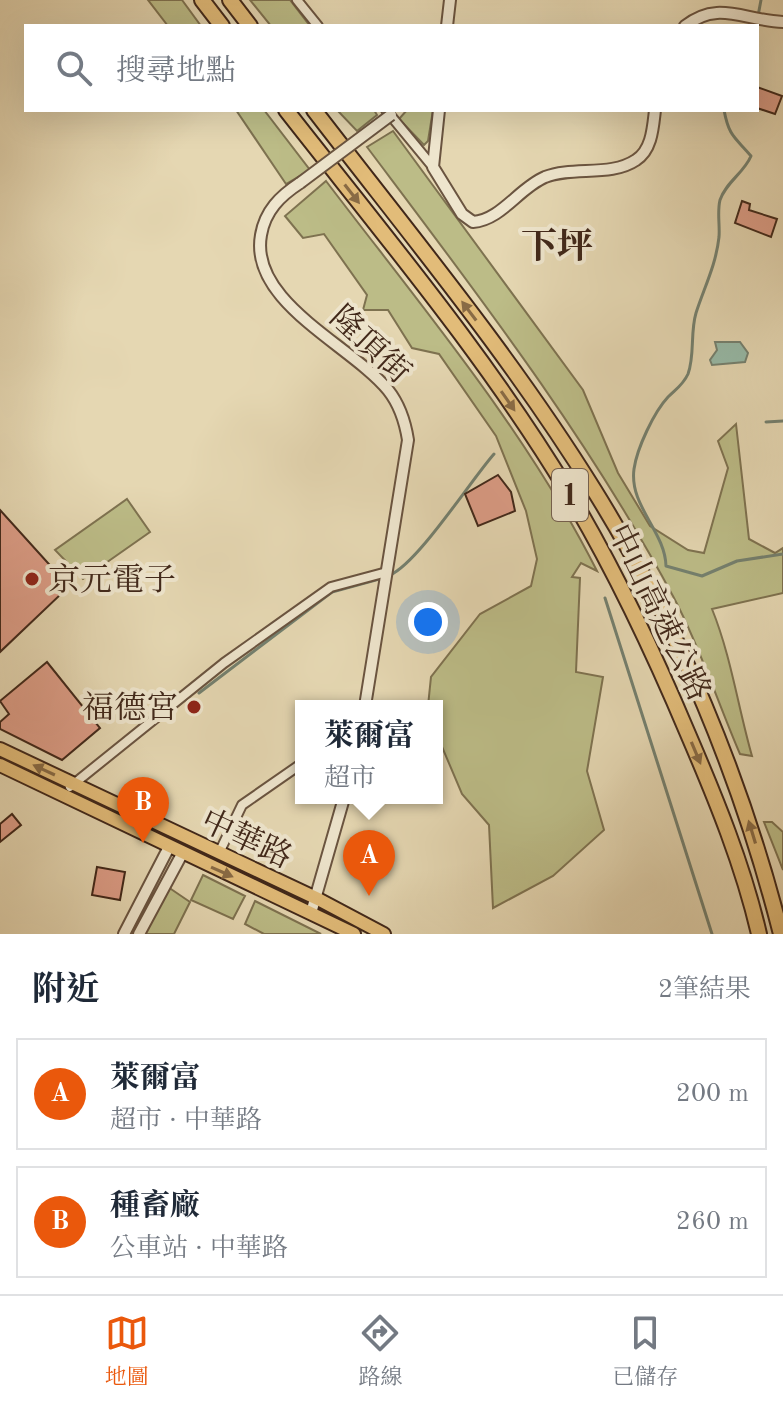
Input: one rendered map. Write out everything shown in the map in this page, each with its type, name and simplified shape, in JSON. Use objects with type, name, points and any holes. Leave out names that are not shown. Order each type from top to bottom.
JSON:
[{"type":"highway","points":[[202,0],[220,24]]},
{"type":"highway","points":[[230,0],[248,24]]},
{"type":"highway","name":"中山高速公路","points":[[288,112],[470,348],[568,491],[632,610],[687,730],[724,819],[759,934]]},
{"type":"highway","name":"中山高速公路","points":[[316,112],[405,225],[550,422],[626,544],[653,596],[744,805],[781,934]]},
{"type":"main road","name":"中華路","points":[[0,749],[318,899],[384,934]]},
{"type":"main road","name":"中華路","points":[[0,765],[354,934]]},
{"type":"street","points":[[297,0],[316,24]]},
{"type":"street","points":[[447,24],[450,0]]},
{"type":"street","points":[[687,24],[698,11],[715,3],[726,2],[758,17],[783,22]]},
{"type":"street","points":[[391,112],[433,167],[462,214],[473,222],[484,221],[548,176],[613,168],[635,161],[649,142],[655,112]]},
{"type":"street","name":"隆頂街","points":[[366,700],[406,463],[408,440],[403,416],[391,393],[372,373],[275,290],[261,264],[260,238],[268,213],[285,193],[391,112]]},
{"type":"street","points":[[433,167],[439,112]]},
{"type":"street","points":[[66,797],[71,783],[224,663],[331,587],[387,572]]},
{"type":"street","points":[[219,853],[242,805],[295,768]]},
{"type":"street","points":[[311,913],[318,899],[342,804]]},
{"type":"street","points":[[124,934],[169,847]]},
{"type":"street","points":[[139,934],[182,854]]},
{"type":"green space","points":[[148,0],[182,0],[200,24],[166,24]]},
{"type":"green space","points":[[250,0],[290,0],[308,24],[269,24]]},
{"type":"green space","points":[[237,112],[266,112],[310,170],[286,184]]},
{"type":"green space","points":[[339,112],[375,112],[377,115],[357,131]]},
{"type":"green space","points":[[405,112],[433,112],[428,141],[424,145],[399,119]]},
{"type":"green space","points":[[393,131],[583,390],[618,473],[650,526],[688,550],[704,553],[728,468],[718,441],[736,424],[749,539],[775,553],[783,548],[783,593],[712,609],[752,756],[740,754],[701,655],[674,598],[605,480],[529,366],[367,147]]},
{"type":"green space","points":[[326,181],[505,419],[569,519],[597,571],[581,563],[572,577],[580,578],[576,672],[603,677],[587,771],[604,830],[553,876],[493,908],[489,825],[462,794],[443,749],[443,700],[429,700],[431,677],[480,614],[531,586],[537,559],[526,511],[496,436],[439,354],[412,348],[388,310],[363,310],[367,295],[324,234],[303,238],[285,216]]},
{"type":"green space","points":[[127,499],[150,532],[83,579],[55,550]]},
{"type":"green space","points":[[764,822],[772,822],[783,832],[783,870]]},
{"type":"green space","points":[[203,875],[245,896],[233,919],[191,900]]},
{"type":"green space","points":[[168,887],[190,902],[174,934],[145,934]]},
{"type":"green space","points":[[255,901],[321,934],[264,934],[245,924]]},
{"type":"shaded area","points":[[715,342],[740,342],[748,353],[745,362],[712,365],[710,360],[717,350]]},
{"type":"building","points":[[759,88],[782,96],[775,114],[759,109]]},
{"type":"building","points":[[742,201],[750,204],[749,210],[777,219],[771,237],[735,223]]},
{"type":"building","points":[[498,475],[511,492],[515,511],[478,526],[465,494]]},
{"type":"building","name":"京元電子","points":[[0,510],[66,583],[60,595],[0,652]]},
{"type":"building","points":[[47,662],[100,728],[62,760],[0,729],[0,722],[9,714],[0,701]]},
{"type":"building","points":[[12,814],[21,825],[0,842],[0,824]]},
{"type":"building","points":[[97,867],[125,872],[120,900],[92,895]]},
{"type":"waterway","points":[[758,16],[761,0]]},
{"type":"waterway","points":[[724,112],[731,131],[751,156],[720,200],[719,237],[713,267],[694,321],[688,374],[657,412],[647,431],[636,460],[634,482],[642,507],[660,541],[666,566],[702,576],[737,561],[783,554]]},
{"type":"waterway","points":[[766,422],[783,421]]},
{"type":"waterway","points":[[390,575],[415,555],[494,454]]},
{"type":"waterway","points":[[199,693],[332,592],[383,578]]},
{"type":"waterway","points":[[605,598],[712,934]]},
{"type":"place","name":"京元電子","points":[[32,579]]},
{"type":"place","name":"福德宮","points":[[194,707]]},
{"type":"place","name":"種畜廠","points":[[143,843]]},
{"type":"place","name":"萊爾富","points":[[369,896]]},
{"type":"district","name":"下坪","points":[[557,245]]}]
